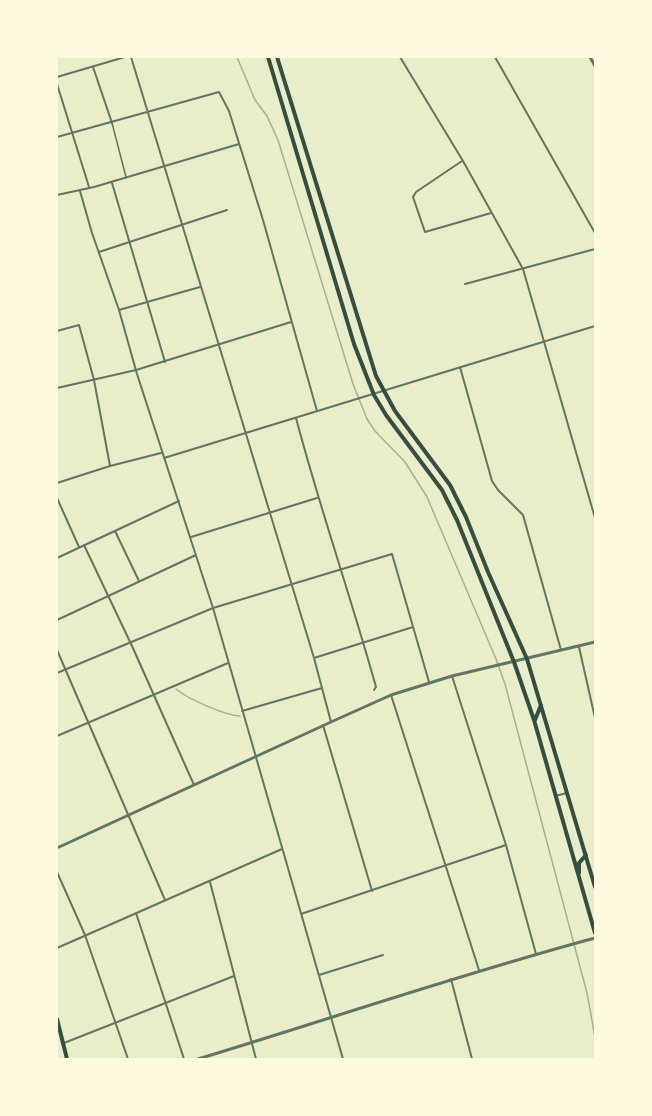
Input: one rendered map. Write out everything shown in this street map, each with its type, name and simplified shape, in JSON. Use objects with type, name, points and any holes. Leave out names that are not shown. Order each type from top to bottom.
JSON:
[{"type":"main road","points":[[268,57],[354,344],[374,395],[386,415],[442,490],[457,520],[535,722],[595,936]]},
{"type":"main road","points":[[277,57],[376,376],[395,411],[450,485],[466,517],[526,659],[595,887]]},
{"type":"main road","points":[[271,67],[279,64]]},
{"type":"main road","points":[[319,230],[328,227]]},
{"type":"main road","points":[[535,722],[541,704]]},
{"type":"main road","points":[[579,878],[579,863],[586,855]]},
{"type":"main road","points":[[57,1018],[67,1059]]},
{"type":"street","points":[[57,77],[125,57]]},
{"type":"street","points":[[131,57],[314,658],[331,722]]},
{"type":"street","points":[[400,57],[463,160],[523,269],[595,518]]},
{"type":"street","points":[[495,57],[595,233]]},
{"type":"street","points":[[590,57],[595,66]]},
{"type":"street","points":[[93,67],[112,123]]},
{"type":"street","points":[[57,84],[89,189]]},
{"type":"street","points":[[57,137],[73,135],[219,92],[229,111],[263,220],[317,411]]},
{"type":"street","points":[[57,195],[89,189],[239,144]]},
{"type":"street","points":[[463,160],[416,192],[413,197],[425,232],[491,213]]},
{"type":"street","points":[[111,182],[165,362]]},
{"type":"street","points":[[80,191],[162,453],[197,555],[343,1059]]},
{"type":"street","points":[[99,252],[227,210]]},
{"type":"street","points":[[465,284],[595,249]]},
{"type":"street","points":[[119,310],[201,287]]},
{"type":"street","points":[[57,388],[94,381],[165,362],[292,322]]},
{"type":"street","points":[[57,331],[79,325],[94,381],[110,466]]},
{"type":"street","points":[[164,458],[595,326]]},
{"type":"street","points":[[460,367],[492,481],[523,515],[561,650]]},
{"type":"street","points":[[296,418],[339,569],[376,687],[374,690]]},
{"type":"street","points":[[57,483],[162,453]]},
{"type":"street","points":[[57,498],[79,548]]},
{"type":"street","points":[[191,537],[318,498]]},
{"type":"street","points":[[57,558],[180,501]]},
{"type":"street","points":[[457,520],[466,517]]},
{"type":"street","points":[[115,531],[139,581]]},
{"type":"street","points":[[84,545],[194,785]]},
{"type":"street","points":[[57,673],[213,608],[392,554],[430,683]]},
{"type":"street","points":[[57,620],[197,555]]},
{"type":"street","points":[[314,658],[413,627]]},
{"type":"street","points":[[57,848],[391,695],[452,676],[595,642]]},
{"type":"street","points":[[579,646],[595,718]]},
{"type":"street","points":[[57,650],[165,900]]},
{"type":"street","points":[[57,736],[228,663]]},
{"type":"street","points":[[452,676],[506,845],[536,954]]},
{"type":"street","points":[[242,711],[322,688]]},
{"type":"street","points":[[391,695],[479,970]]},
{"type":"street","points":[[323,725],[372,891]]},
{"type":"street","points":[[555,796],[568,793]]},
{"type":"street","points":[[301,914],[506,845]]},
{"type":"street","points":[[57,948],[282,849]]},
{"type":"street","points":[[57,872],[85,935],[128,1059]]},
{"type":"street","points":[[210,881],[256,1059]]},
{"type":"street","points":[[136,913],[184,1059]]},
{"type":"street","points":[[198,1059],[331,1019],[479,970],[595,936]]},
{"type":"street","points":[[318,975],[383,955]]},
{"type":"street","points":[[64,1043],[234,976]]},
{"type":"street","points":[[451,979],[472,1059]]},
{"type":"lane","points":[[112,123],[126,178]]},
{"type":"waterway","points":[[237,57],[255,100],[267,116],[278,140],[353,384],[367,419],[375,431],[405,462],[427,497],[496,659],[505,684],[587,993],[595,1037]]},
{"type":"waterway","points":[[176,689],[206,706],[240,716]]}]
